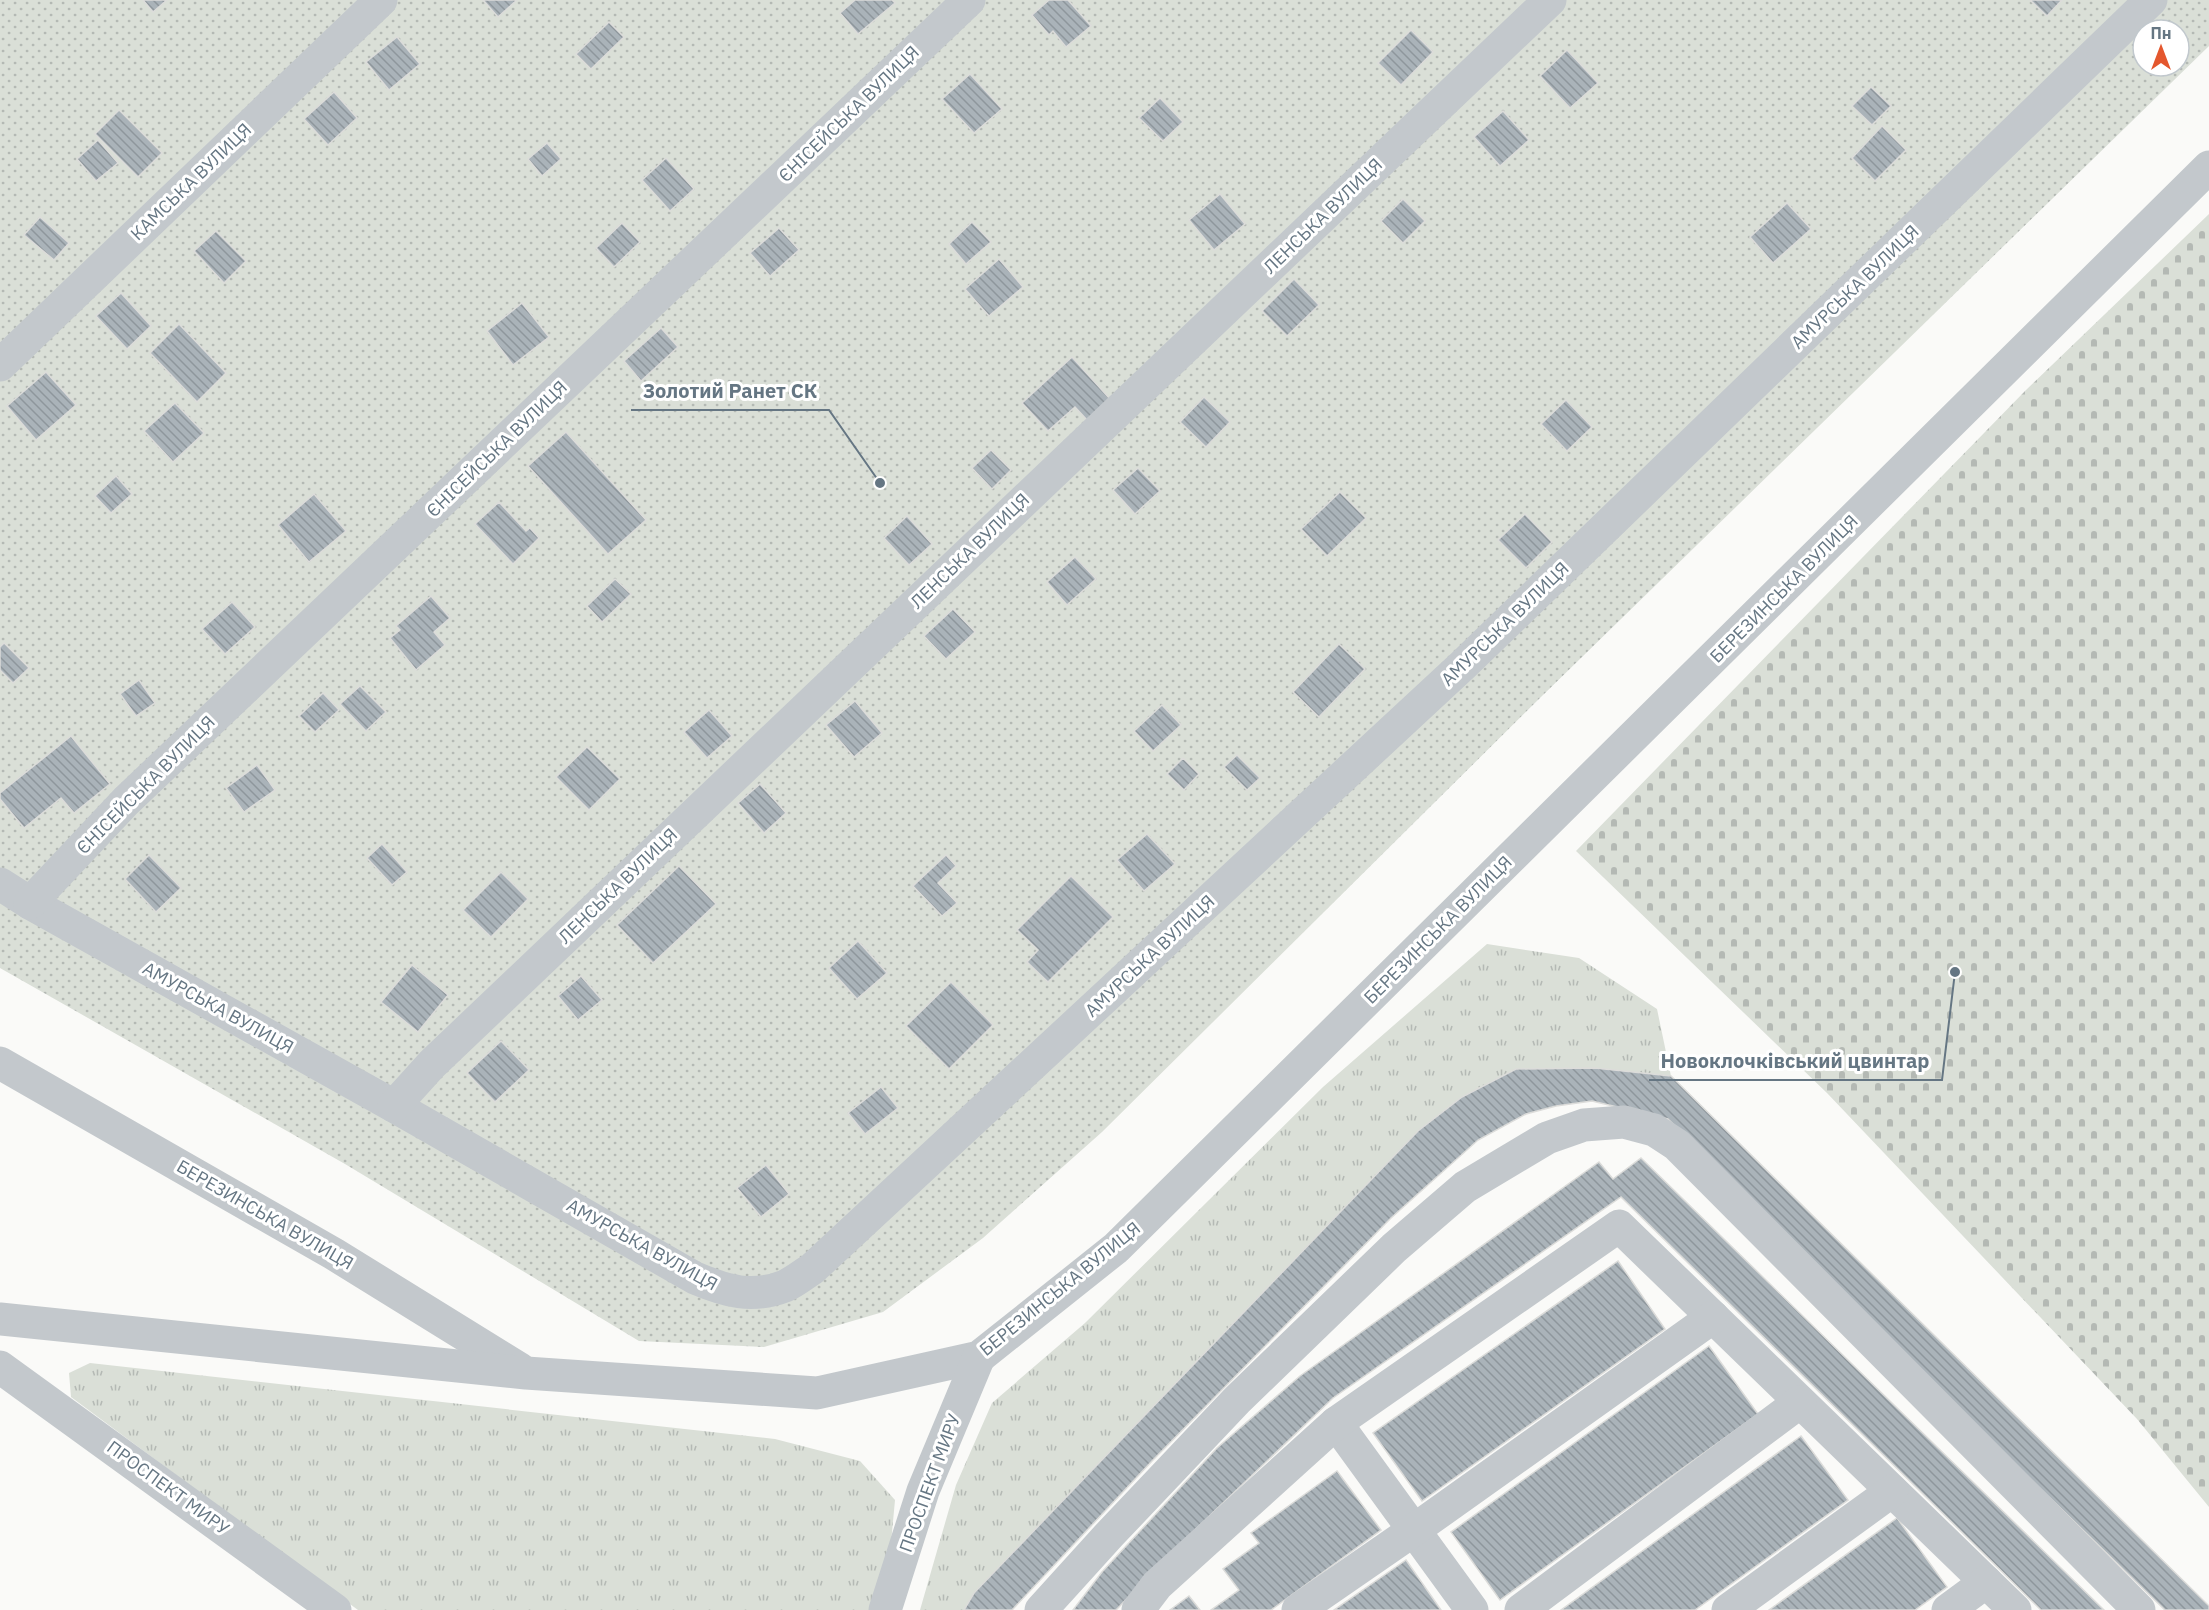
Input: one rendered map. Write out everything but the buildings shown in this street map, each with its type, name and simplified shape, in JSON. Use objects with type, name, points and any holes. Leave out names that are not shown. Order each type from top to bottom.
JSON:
[{"type":"street","name":"КАМСЬКА ВУЛИЦЯ","points":[[0,365],[381,0]]},
{"type":"street","name":"ЄНІСЕЙСЬКА ВУЛИЦЯ","points":[[30,903],[126,801],[969,0]]},
{"type":"street","name":"ЛЕНСЬКА ВУЛИЦЯ","points":[[394,1106],[440,1056],[1550,0]]},
{"type":"street","name":"АМУРСЬКА ВУЛИЦЯ","points":[[0,884],[695,1278],[723,1290],[755,1293],[786,1286],[812,1269],[1463,665],[2151,0]]},
{"type":"street","name":"БЕРЕЗИНСЬКА ВУЛИЦЯ","points":[[0,1318],[526,1374],[817,1393],[979,1357],[1116,1248],[2209,167]]},
{"type":"street","name":"БЕРЕЗИНСЬКА ВУЛИЦЯ","points":[[0,1063],[334,1254],[526,1374]]},
{"type":"street","points":[[1041,1610],[1237,1400],[1394,1248],[1465,1187],[1547,1138],[1584,1125],[1624,1122],[1654,1130],[1677,1145],[2139,1610]]},
{"type":"street","points":[[1138,1610],[1157,1585],[1335,1423],[1618,1226],[2015,1610]]},
{"type":"street","points":[[1298,1610],[1713,1317]]},
{"type":"street","name":"ПРОСПЕКТ МИРУ","points":[[885,1610],[923,1491],[979,1357]]},
{"type":"street","name":"ПРОСПЕКТ МИРУ","points":[[0,1367],[335,1610]]},
{"type":"street","points":[[1521,1610],[1800,1402]]},
{"type":"street","points":[[1335,1423],[1472,1610]]},
{"type":"street","points":[[1728,1610],[1893,1491]]},
{"type":"street","points":[[1948,1610],[1986,1582]]},
{"type":"green space","points":[[0,0],[2209,0],[2209,46],[2191,64],[2191,18],[2131,18],[2131,78],[2176,78],[1542,696],[1102,1132],[983,1238],[883,1312],[764,1347],[639,1341],[345,1164],[0,968]]},
{"type":"green space","points":[[2209,214],[2209,1507],[2137,1419],[1827,1093],[1576,851],[2026,390]]},
{"type":"green space","points":[[1487,944],[1579,958],[1657,1009],[1671,1076],[1595,1068],[1516,1069],[1462,1097],[1418,1131],[1253,1306],[974,1593],[964,1610],[920,1610],[956,1485],[992,1403],[1085,1323],[1323,1087]]},
{"type":"green space","points":[[90,1363],[775,1439],[860,1461],[895,1500],[891,1543],[870,1610],[358,1610],[71,1397],[69,1373]]},
{"type":"place","name":"Золотий Ранет СК","points":[[880,483]]},
{"type":"place","name":"Новоклочківський цвинтар","points":[[1955,972]]}]
